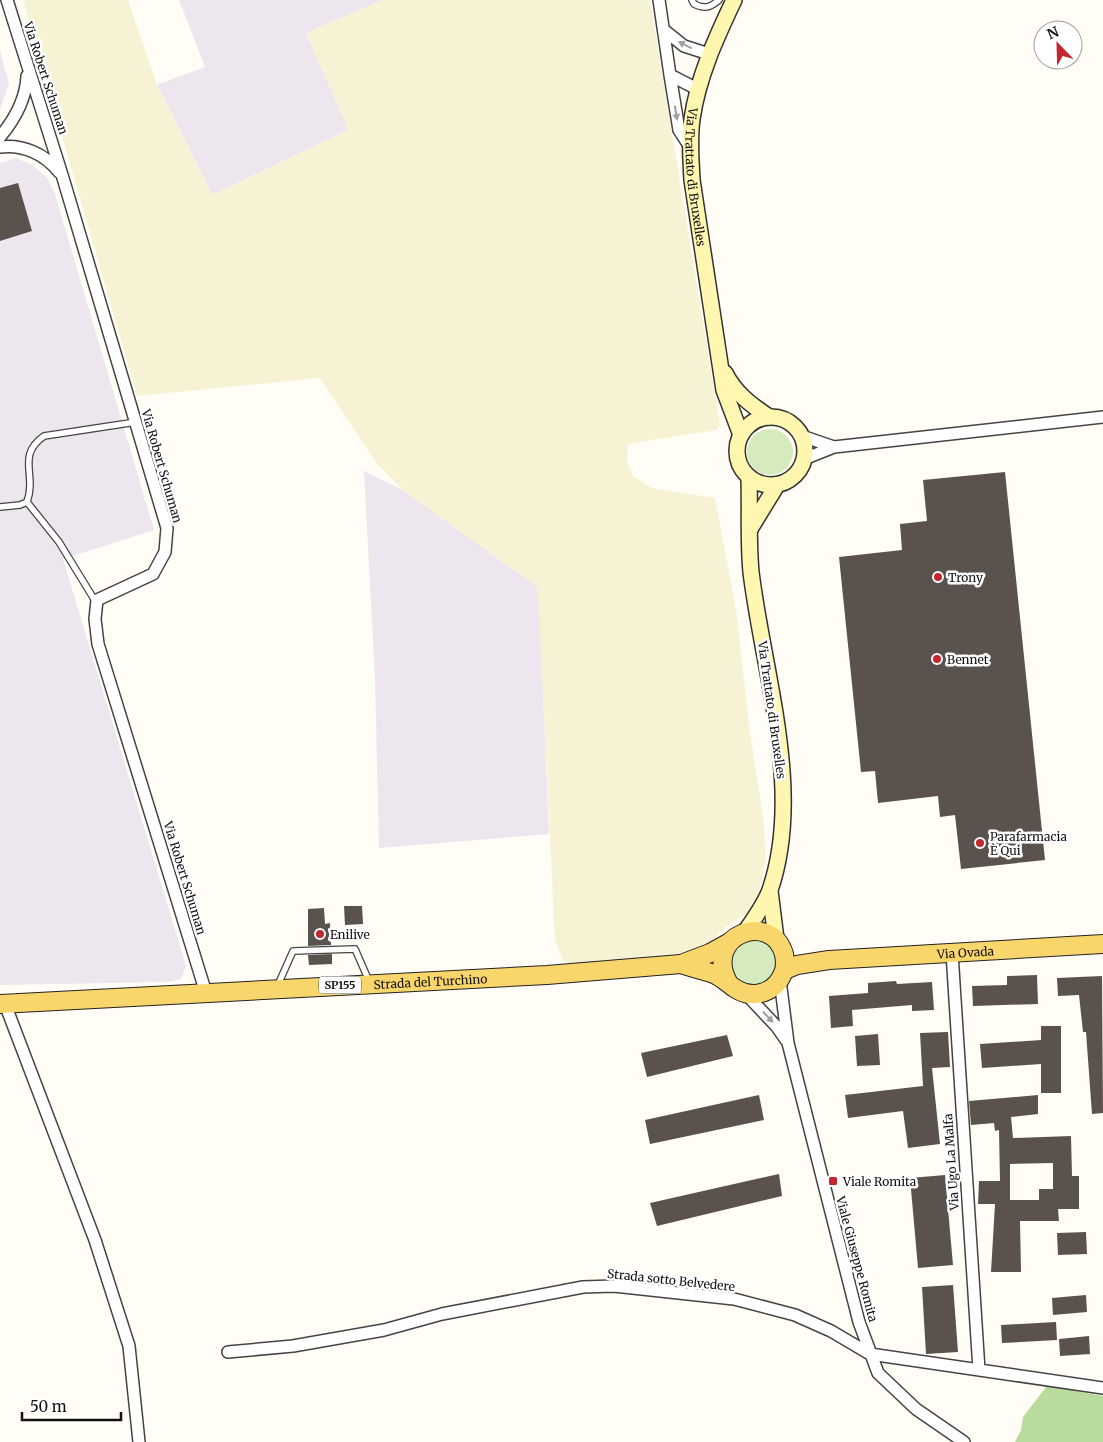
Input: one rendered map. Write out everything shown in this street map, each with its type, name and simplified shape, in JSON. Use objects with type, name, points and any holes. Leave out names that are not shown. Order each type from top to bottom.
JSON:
[{"type":"main road","name":"Via Trattato di Bruxelles","points":[[734,0],[709,54],[692,119],[690,147],[692,180],[724,390],[741,436]]},
{"type":"main road","name":"Via Trattato di Bruxelles","points":[[719,361],[730,383],[741,396],[769,417]]},
{"type":"main road","points":[[750,529],[777,485],[796,474],[804,459],[802,436],[788,422],[769,417],[757,420],[748,426],[741,436],[737,453],[738,462],[749,477],[767,485],[777,485]]},
{"type":"main road","name":"Via Trattato di Bruxelles","points":[[745,932],[770,890],[778,856],[784,800],[782,761],[751,570],[749,477]]},
{"type":"main road","name":"Via Trattato di Bruxelles","points":[[770,890],[779,944]]},
{"type":"main road","points":[[756,931],[766,933],[779,944],[785,959],[782,975],[769,991],[753,994],[745,993],[728,982],[723,973],[722,962],[728,943],[745,932],[756,931]]},
{"type":"main road","name":"Strada del Turchino","points":[[3,1004],[547,975],[680,964],[710,953],[728,943]]},
{"type":"main road","name":"Via Ovada","points":[[779,944],[829,960]]},
{"type":"main road","name":"Via Ovada","points":[[782,975],[797,965],[829,960],[1103,944]]},
{"type":"main road","name":"Strada del Turchino","points":[[680,964],[714,974],[728,982]]},
{"type":"street","name":"Via Robert Schuman","points":[[7,0],[63,178],[167,528],[165,552],[153,574],[97,600],[94,620],[98,644],[206,993]]},
{"type":"street","points":[[659,0],[679,130],[690,147]]},
{"type":"street","points":[[664,30],[684,46],[709,54]]},
{"type":"street","points":[[0,137],[14,119],[26,93],[27,67]]},
{"type":"street","points":[[670,75],[699,90]]},
{"type":"street","points":[[0,147],[11,145],[29,149],[52,162],[63,178]]},
{"type":"street","points":[[804,459],[834,447],[1103,417]]},
{"type":"street","points":[[802,436],[834,447]]},
{"type":"street","name":"Via Ugo La Malfa","points":[[952,953],[979,1370]]},
{"type":"street","name":"Viale Giuseppe Romita","points":[[782,975],[788,1043],[859,1322],[870,1354],[878,1373],[916,1409],[964,1442]]},
{"type":"street","name":"Viale Giuseppe Romita","points":[[745,993],[777,1027],[788,1043]]},
{"type":"street","points":[[3,1004],[95,1240],[129,1346],[139,1442]]},
{"type":"street","name":"Strada sotto Belvedere","points":[[228,1352],[302,1345],[384,1330],[442,1314],[574,1288],[614,1286],[734,1299],[786,1313],[831,1330],[870,1354],[1103,1388]]},
{"type":"lane","points":[[692,0],[694,4],[703,8],[712,6],[719,0]]},
{"type":"lane","points":[[0,507],[20,506],[27,502],[30,492],[28,452],[44,436],[136,422]]},
{"type":"lane","points":[[27,502],[59,542],[94,599],[97,600]]},
{"type":"lane","points":[[276,988],[293,951],[355,949],[370,983]]},
{"type":"shaded area","points":[[23,0],[128,0],[157,85],[212,195],[349,130],[306,33],[383,0],[650,0],[720,425],[717,430],[628,444],[627,461],[632,475],[652,488],[715,498],[737,615],[749,726],[763,817],[766,857],[758,899],[748,912],[723,929],[710,944],[678,956],[570,965],[563,960],[555,942],[538,591],[536,586],[404,491],[378,465],[320,378],[137,396]]},
{"type":"shaded area","points":[[179,0],[383,0],[306,33],[349,130],[212,195],[157,85],[205,67]]},
{"type":"shaded area","points":[[0,50],[9,84],[0,109]]},
{"type":"shaded area","points":[[16,158],[32,165],[47,177],[55,194],[154,530],[63,559],[186,966],[181,979],[167,982],[0,985],[0,163]]},
{"type":"shaded area","points":[[364,471],[405,491],[536,586],[539,592],[549,834],[379,848],[375,678]]},
{"type":"green space","points":[[775,429],[787,435],[792,443],[792,461],[787,469],[779,474],[765,475],[753,469],[748,461],[747,447],[753,435],[761,430]]},
{"type":"green space","points":[[761,939],[773,952],[776,966],[773,978],[753,988],[733,978],[732,954],[737,945]]},
{"type":"green space","points":[[1047,1386],[1103,1396],[1103,1442],[1015,1442],[1021,1430],[1023,1417]]},
{"type":"building","points":[[18,183],[32,231],[0,241],[0,188]]},
{"type":"building","points":[[1005,472],[1045,860],[961,869],[955,815],[940,817],[938,796],[878,803],[875,771],[861,772],[839,557],[902,550],[900,524],[927,521],[923,480]]},
{"type":"building","points":[[344,906],[362,906],[363,924],[345,925]]},
{"type":"building","points":[[324,908],[325,924],[330,923],[331,945],[308,946],[308,909]]},
{"type":"building","points":[[332,954],[332,964],[309,965],[308,955]]},
{"type":"building","points":[[1037,975],[1038,1004],[973,1006],[972,986],[1007,985],[1007,976]]},
{"type":"building","points":[[1102,976],[1103,1113],[1092,1114],[1086,1032],[1083,1032],[1079,995],[1058,996],[1057,978]]},
{"type":"building","points":[[896,981],[897,984],[932,982],[934,1010],[912,1011],[912,1005],[852,1010],[853,1026],[831,1028],[829,996],[868,993],[868,983]]},
{"type":"building","points":[[1041,1026],[1061,1026],[1061,1093],[1041,1093],[1041,1064],[982,1068],[980,1044],[1041,1040]]},
{"type":"building","points":[[948,1032],[950,1067],[932,1068],[940,1144],[908,1148],[903,1111],[848,1118],[845,1095],[923,1086],[920,1033]]},
{"type":"building","points":[[878,1034],[880,1065],[857,1066],[855,1036]]},
{"type":"building","points":[[727,1035],[733,1056],[647,1077],[641,1053]]},
{"type":"building","points":[[759,1095],[764,1120],[650,1144],[645,1120]]},
{"type":"building","points":[[1038,1095],[1038,1114],[1011,1117],[1013,1138],[1071,1136],[1072,1176],[1079,1176],[1079,1209],[1058,1209],[1059,1221],[1020,1221],[1021,1272],[991,1272],[995,1204],[978,1204],[979,1181],[1000,1181],[999,1130],[995,1131],[994,1123],[971,1125],[969,1101]],"holes":[[[1053,1163],[1053,1189],[1039,1189],[1039,1200],[1010,1200],[1010,1164]]]},
{"type":"building","points":[[779,1174],[782,1196],[657,1226],[650,1203]]},
{"type":"building","points":[[945,1175],[953,1265],[918,1268],[910,1178]]},
{"type":"building","points":[[1086,1232],[1087,1254],[1058,1255],[1057,1233]]},
{"type":"building","points":[[953,1285],[958,1352],[926,1354],[922,1287]]},
{"type":"building","points":[[1086,1295],[1087,1312],[1053,1315],[1052,1298]]},
{"type":"building","points":[[1056,1322],[1057,1340],[1002,1343],[1001,1325]]},
{"type":"building","points":[[1089,1336],[1090,1354],[1060,1356],[1059,1339]]},
{"type":"place","name":"Trony","points":[[938,577]]},
{"type":"place","name":"Bennet","points":[[937,659]]},
{"type":"place","name":"Parafarmacia È Qui","points":[[980,843]]},
{"type":"place","name":"Enilive","points":[[320,934]]},
{"type":"place","name":"Viale Romita","points":[[833,1181]]}]
